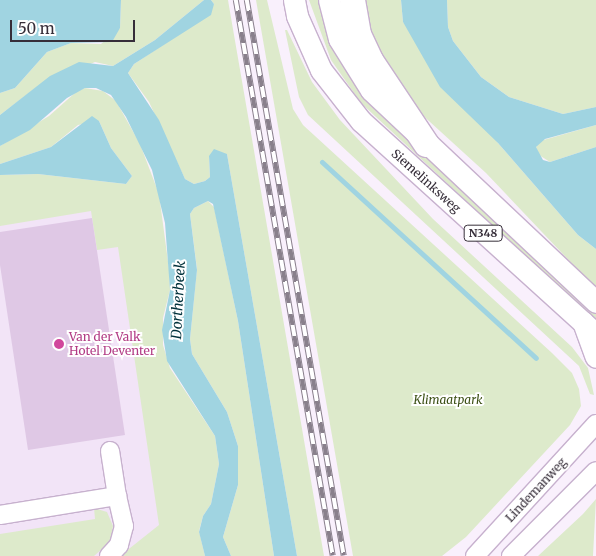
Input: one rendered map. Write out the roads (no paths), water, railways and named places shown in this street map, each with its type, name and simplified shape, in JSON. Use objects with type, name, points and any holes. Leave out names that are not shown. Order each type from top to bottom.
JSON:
[{"type":"highway","name":"N348","points":[[352,0],[358,34],[370,60],[426,144]]},
{"type":"main road","name":"Siemelinksweg","points":[[294,0],[302,30],[320,70],[355,115],[589,328]]},
{"type":"main road","name":"N348","points":[[329,0],[340,39],[355,68],[371,90],[426,144],[596,302]]},
{"type":"main road","name":"N348","points":[[589,328],[596,357]]},
{"type":"street","name":"Lindemanweg","points":[[475,556],[596,424]]},
{"type":"street","points":[[108,556],[119,545],[124,526],[110,452]]},
{"type":"street","points":[[511,556],[596,471]]},
{"type":"street","points":[[0,514],[117,496]]},
{"type":"water","points":[[0,0],[121,0],[120,28],[112,42],[71,43],[47,52],[15,88],[0,93]]},
{"type":"water","name":"Dortherbeek","points":[[204,0],[211,0],[214,4],[211,15],[134,64],[128,73],[159,120],[185,179],[194,184],[205,181],[210,177],[209,156],[214,149],[227,154],[297,556],[274,556],[238,321],[213,204],[208,201],[194,208],[190,214],[197,270],[190,339],[192,354],[227,412],[238,446],[238,485],[223,537],[231,556],[205,556],[199,532],[203,516],[211,504],[219,464],[215,436],[167,361],[162,330],[170,290],[165,223],[152,170],[126,117],[111,95],[96,88],[85,88],[67,98],[30,130],[0,146],[0,115],[50,76],[79,62],[113,66],[155,40]]},
{"type":"water","points":[[401,0],[447,0],[448,27],[453,41],[481,77],[509,97],[563,114],[596,107],[596,125],[545,139],[536,147],[543,160],[550,162],[596,147],[596,249],[578,235],[498,143],[440,87],[403,22]]},
{"type":"water","points":[[92,116],[99,121],[111,148],[132,176],[126,184],[38,174],[0,175],[0,164],[51,147]]},
{"type":"waterway","points":[[322,162],[536,358]]},
{"type":"railway","points":[[236,0],[333,556]]},
{"type":"railway","points":[[247,0],[344,556]]},
{"type":"place","name":"Van der Valk Hotel Deventer","points":[[59,344]]},
{"type":"park label","name":"Klimaatpark","points":[[448,400]]}]
